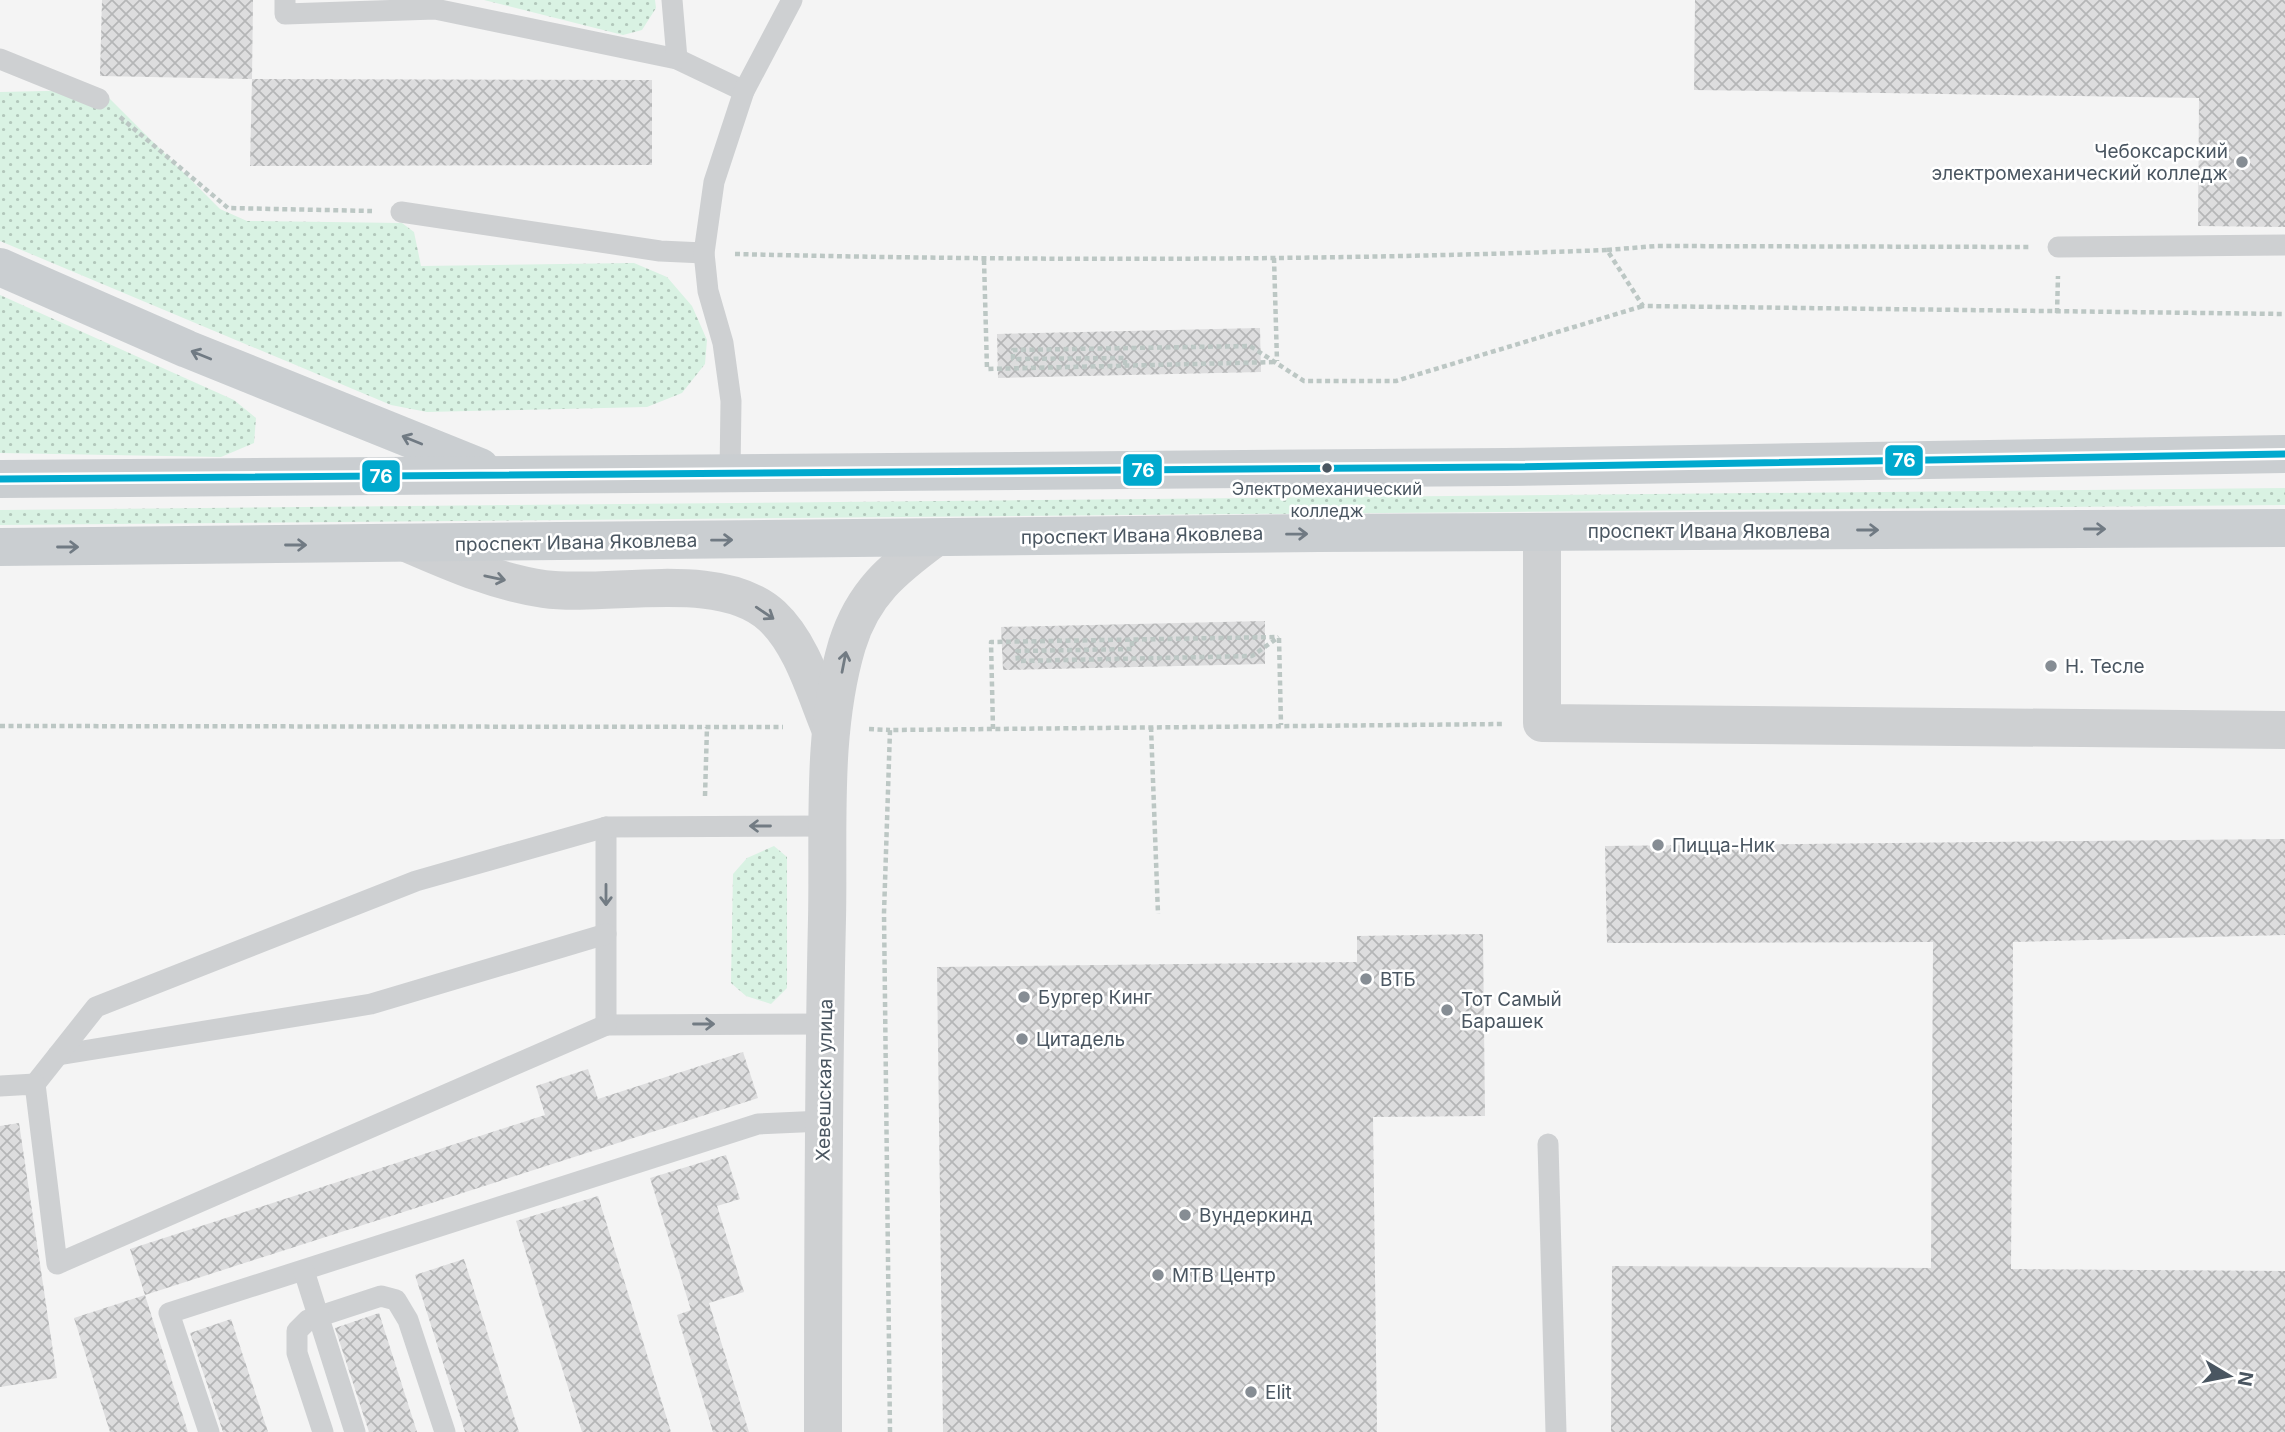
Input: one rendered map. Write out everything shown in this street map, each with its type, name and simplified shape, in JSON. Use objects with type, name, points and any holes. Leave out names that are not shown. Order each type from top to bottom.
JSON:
[{"type":"main road","points":[[0,267],[187,349],[498,474]]},
{"type":"main road","points":[[0,479],[1491,468],[2285,454]]},
{"type":"main road","name":"проспект Ивана Яковлева","points":[[0,547],[1542,532],[2285,528]]},
{"type":"street","points":[[1542,532],[1526,723],[2285,730]]},
{"type":"street","points":[[830,729],[847,645],[865,601],[893,569],[935,538]]},
{"type":"street","points":[[409,544],[483,576],[546,589],[697,588],[736,596],[772,616],[779,625],[800,655],[830,729]]},
{"type":"street","name":"Хевешская улица","points":[[823,1432],[823,1121],[830,729]]},
{"type":"lane","points":[[285,0],[285,14],[435,9],[677,59],[744,91]]},
{"type":"lane","points":[[672,0],[677,59]]},
{"type":"lane","points":[[730,473],[731,401],[723,343],[708,291],[713,253],[714,182],[744,91],[793,1]]},
{"type":"lane","points":[[0,59],[99,99]]},
{"type":"lane","points":[[401,212],[660,251],[713,253]]},
{"type":"lane","points":[[2058,247],[2285,245]]},
{"type":"lane","points":[[825,1024],[606,1025],[57,1264],[35,1084],[96,1007],[416,881],[606,827],[828,826]]},
{"type":"lane","points":[[606,827],[606,1025]]},
{"type":"lane","points":[[58,1055],[372,1004],[606,934]]},
{"type":"lane","points":[[0,1086],[35,1084]]},
{"type":"lane","points":[[209,1432],[169,1313],[758,1124],[823,1121]]},
{"type":"lane","points":[[1548,1144],[1556,1432]]},
{"type":"lane","points":[[304,1271],[355,1432]]},
{"type":"lane","points":[[323,1432],[297,1353],[297,1331],[308,1320],[381,1296],[396,1300],[408,1320],[445,1432]]},
{"type":"path","points":[[99,99],[228,208],[401,212]]},
{"type":"path","points":[[713,253],[984,260],[1274,258],[1607,250],[1656,246],[2058,247]]},
{"type":"path","points":[[1607,250],[1643,306]]},
{"type":"path","points":[[1274,258],[1277,362]]},
{"type":"path","points":[[984,260],[987,369],[1277,362]]},
{"type":"path","points":[[1125,365],[1125,358],[1013,359],[1013,350],[1250,346],[1304,380],[1396,381],[1643,306],[2285,314]]},
{"type":"path","points":[[1279,637],[1281,724]]},
{"type":"path","points":[[1132,641],[1132,649],[1017,651],[1018,661],[1252,656],[1279,637]]},
{"type":"path","points":[[993,729],[991,642],[1279,637]]},
{"type":"path","points":[[868,729],[1526,723]]},
{"type":"path","points":[[0,726],[783,727]]},
{"type":"path","points":[[704,826],[707,727]]},
{"type":"path","points":[[1151,727],[1158,914]]},
{"type":"path","points":[[890,730],[884,913],[890,1432]]},
{"type":"green space","points":[[484,0],[655,0],[656,8],[642,30],[623,35]]},
{"type":"green space","points":[[91,90],[107,96],[220,209],[247,221],[402,223],[414,232],[421,266],[634,263],[667,277],[692,306],[707,340],[705,364],[682,393],[647,407],[427,412],[391,405],[0,241],[0,92]]},
{"type":"green space","points":[[0,295],[234,400],[256,418],[254,443],[221,457],[0,453]]},
{"type":"green space","points":[[2285,488],[2285,505],[0,525],[0,510]]},
{"type":"green space","points":[[774,846],[787,857],[787,988],[771,1004],[746,996],[731,983],[733,874],[747,858]]},
{"type":"building","points":[[102,0],[253,0],[252,79],[100,76]]},
{"type":"building","name":"Чебоксарский электромеханический колледж","points":[[1695,0],[2285,0],[2285,227],[2198,226],[2199,98],[1694,90]]},
{"type":"building","points":[[252,79],[652,80],[652,165],[250,166]]},
{"type":"building","points":[[1260,328],[1261,372],[998,378],[997,334]]},
{"type":"building","points":[[1265,621],[1265,664],[1003,670],[1001,627]]},
{"type":"building","points":[[2285,839],[2285,935],[2013,942],[2011,1269],[2285,1271],[2285,1432],[1611,1432],[1612,1266],[1931,1268],[1933,942],[1607,943],[1605,846]]},
{"type":"building","name":"МТВ Центр","points":[[1483,934],[1485,1116],[1373,1117],[1377,1432],[943,1432],[937,967],[1357,962],[1357,936]]},
{"type":"building","points":[[743,1052],[758,1098],[145,1295],[130,1249],[545,1115],[536,1086],[588,1069],[598,1099]]},
{"type":"building","points":[[19,1123],[57,1378],[0,1387],[0,1126]]},
{"type":"building","points":[[726,1155],[740,1199],[717,1206],[744,1292],[709,1303],[749,1432],[713,1432],[677,1315],[691,1310],[650,1178]]},
{"type":"building","points":[[598,1196],[671,1432],[582,1432],[516,1221]]},
{"type":"building","points":[[464,1259],[519,1432],[465,1432],[415,1275]]},
{"type":"building","points":[[145,1295],[188,1432],[110,1432],[74,1318]]},
{"type":"building","points":[[379,1313],[417,1432],[369,1432],[335,1328]]},
{"type":"building","points":[[231,1319],[268,1432],[223,1432],[190,1333]]},
{"type":"transit line","name":"76","points":[[0,479],[1505,467],[2285,454]]},
{"type":"place","name":"Чебоксарский электромеханический колледж","points":[[2242,162]]},
{"type":"place","name":"Электромеханический колледж","points":[[1327,468]]},
{"type":"place","name":"Н. Тесле","points":[[2051,666]]},
{"type":"place","name":"Пицца-Ник","points":[[1658,845]]},
{"type":"place","name":"ВТБ","points":[[1366,979]]},
{"type":"place","name":"Бургер Кинг","points":[[1024,997]]},
{"type":"place","name":"Тот Самый Барашек","points":[[1447,1010]]},
{"type":"place","name":"Цитадель","points":[[1022,1039]]},
{"type":"place","name":"Вундеркинд","points":[[1185,1215]]},
{"type":"place","name":"МТВ Центр","points":[[1158,1275]]},
{"type":"place","name":"Elit","points":[[1251,1392]]}]
